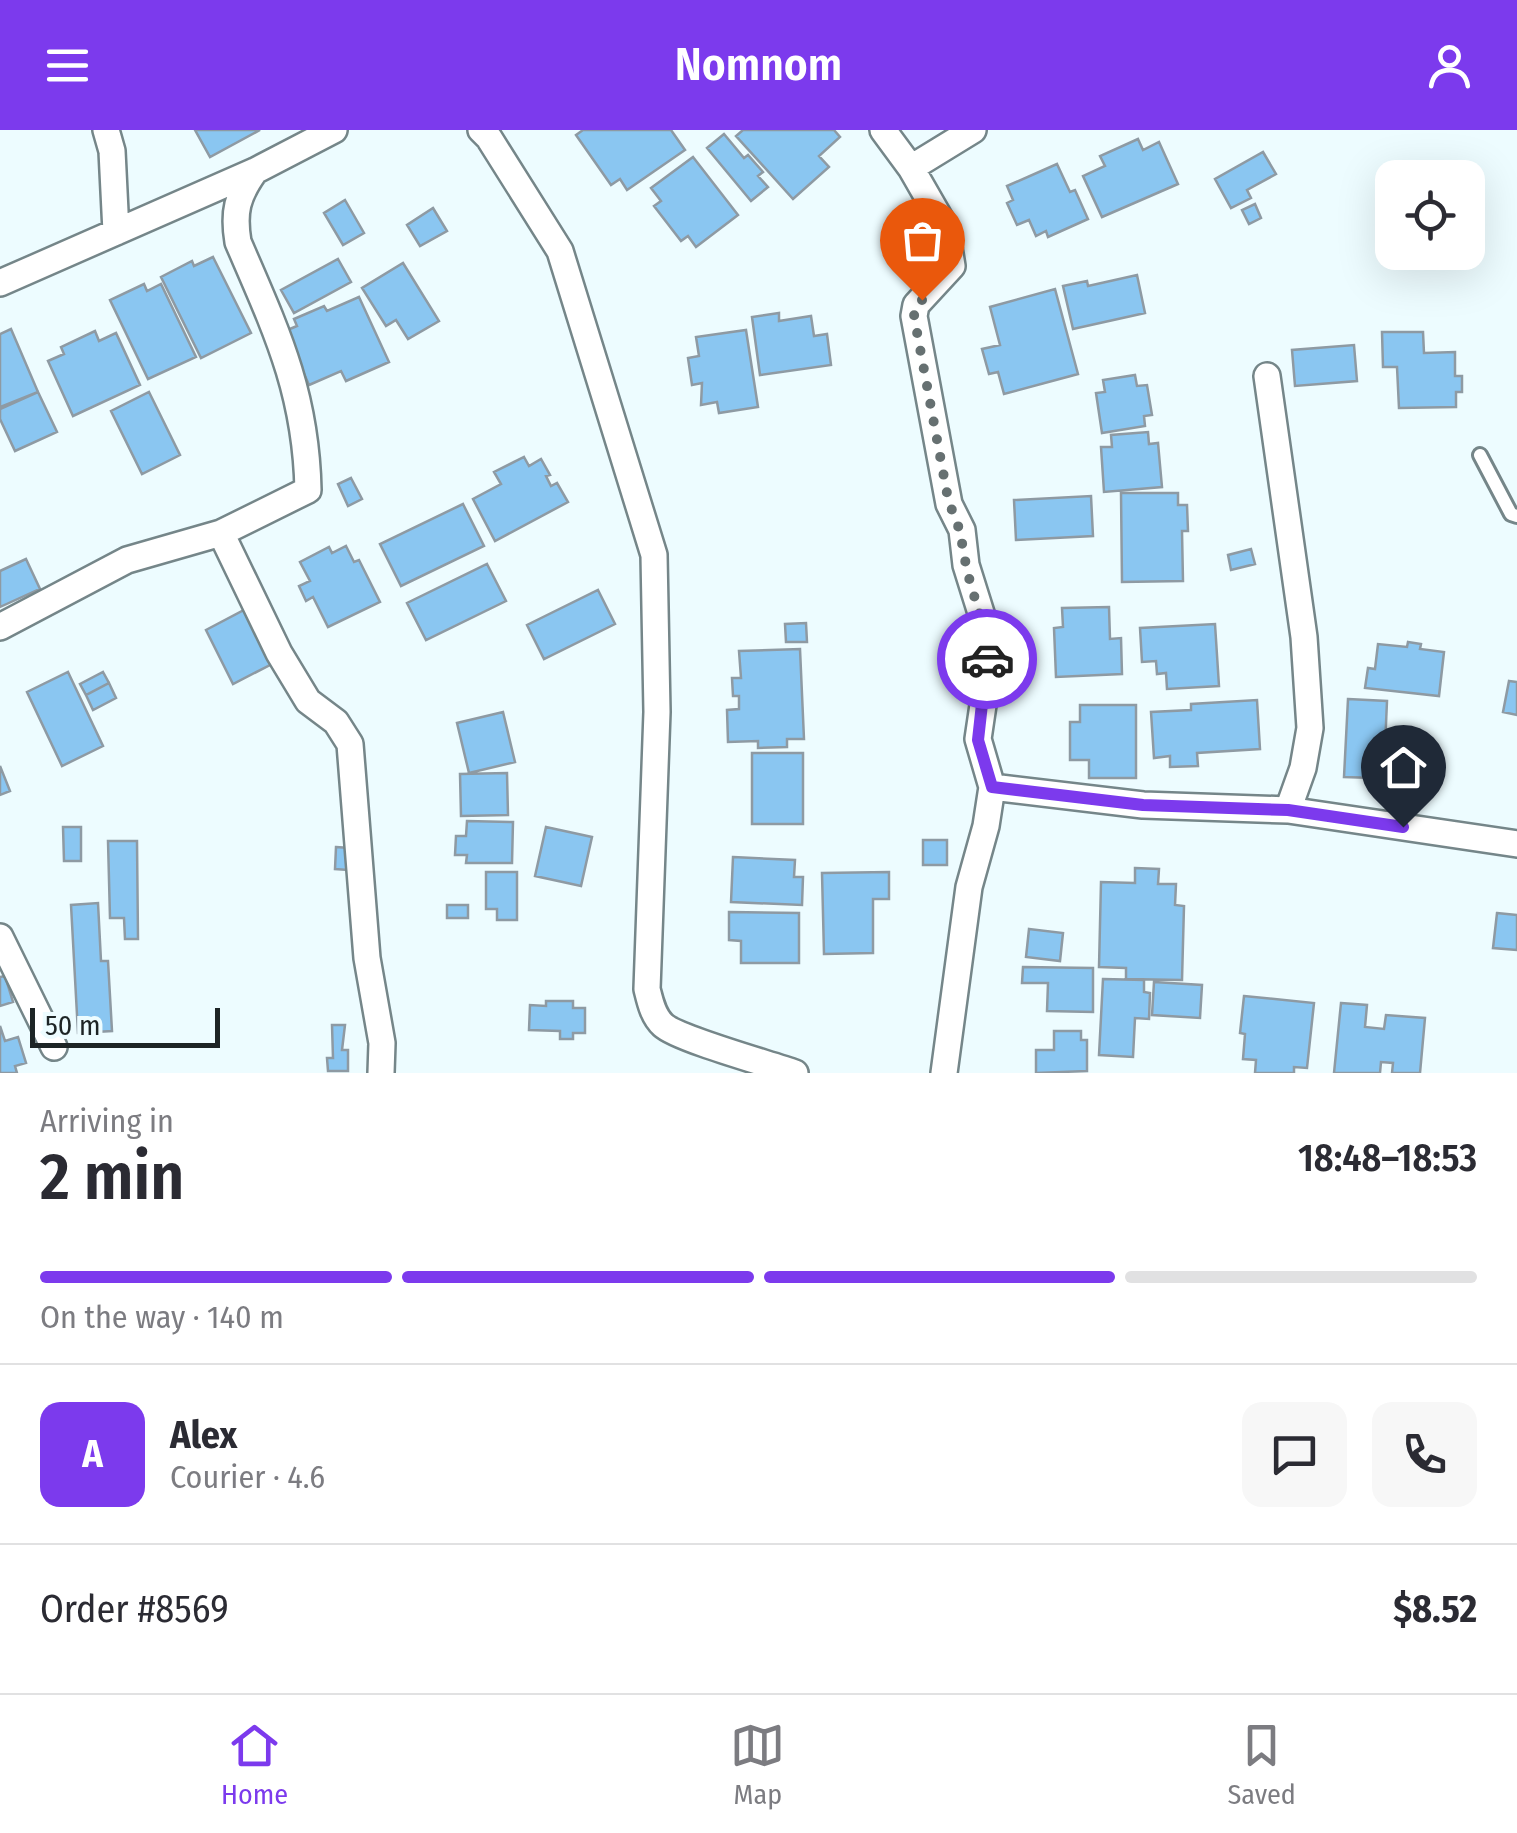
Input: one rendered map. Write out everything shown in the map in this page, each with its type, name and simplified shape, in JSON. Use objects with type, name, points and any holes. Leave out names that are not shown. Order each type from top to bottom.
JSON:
[{"type":"street","points":[[106,130],[112,151],[116,232]]},
{"type":"street","points":[[0,283],[254,171],[334,130]]},
{"type":"street","points":[[480,130],[489,138],[560,252],[654,555],[657,712],[647,989],[652,1008],[663,1025],[682,1034],[795,1073]]},
{"type":"street","points":[[883,130],[911,168],[946,229],[952,266],[916,306],[914,316],[949,504],[962,530],[966,565],[986,629],[987,678],[978,740],[992,787],[986,826],[968,887],[944,1073]]},
{"type":"street","points":[[911,168],[973,130]]},
{"type":"street","points":[[0,628],[127,560],[221,533],[308,490],[308,460],[295,382],[238,242],[234,219],[237,195],[254,171]]},
{"type":"street","points":[[1267,376],[1304,638],[1310,728],[1303,768],[1288,810]]},
{"type":"street","points":[[221,533],[279,654],[308,700],[336,722],[350,744],[382,1073]]},
{"type":"street","points":[[992,787],[1143,805],[1288,810],[1517,844]]},
{"type":"street","points":[[0,937],[54,1047]]},
{"type":"lane","points":[[1480,454],[1511,514],[1517,516]]},
{"type":"building","points":[[195,130],[260,130],[210,157]]},
{"type":"building","points":[[583,130],[671,130],[685,150],[627,190],[620,179],[611,185],[576,135]]},
{"type":"building","points":[[743,130],[834,130],[840,137],[819,156],[829,167],[793,199],[736,136]]},
{"type":"building","points":[[724,134],[744,158],[748,155],[763,172],[758,176],[768,187],[751,201],[707,148]]},
{"type":"building","points":[[1138,139],[1143,150],[1159,142],[1178,184],[1102,217],[1083,176],[1105,166],[1100,156]]},
{"type":"building","points":[[1263,152],[1276,174],[1247,190],[1251,198],[1231,208],[1215,179]]},
{"type":"building","points":[[693,157],[738,215],[696,247],[688,236],[681,241],[654,206],[661,201],[651,188]]},
{"type":"building","points":[[1057,164],[1088,219],[1048,237],[1046,231],[1036,236],[1029,220],[1017,225],[1007,203],[1013,200],[1007,186]]},
{"type":"building","points":[[345,200],[364,233],[343,245],[324,213]]},
{"type":"building","points":[[1255,204],[1261,218],[1249,224],[1242,210]]},
{"type":"building","points":[[433,208],[447,231],[420,246],[407,225]]},
{"type":"building","points":[[213,257],[251,333],[201,358],[161,277],[192,261],[194,266]]},
{"type":"building","points":[[338,259],[351,282],[294,313],[281,290]]},
{"type":"building","points":[[403,263],[439,321],[408,339],[396,320],[386,326],[362,288]]},
{"type":"building","points":[[1137,275],[1145,313],[1073,329],[1063,286],[1087,281],[1088,286]]},
{"type":"building","points":[[144,284],[147,291],[161,284],[196,357],[148,379],[110,300]]},
{"type":"building","points":[[1055,289],[1078,374],[1004,394],[998,372],[989,374],[982,349],[1000,345],[990,307]]},
{"type":"building","points":[[359,297],[389,362],[346,381],[341,371],[309,385],[285,331],[297,326],[294,319],[324,306],[327,311]]},
{"type":"building","points":[[779,313],[779,321],[811,316],[814,336],[827,334],[831,365],[760,375],[752,317]]},
{"type":"building","points":[[11,329],[38,392],[0,407],[0,334]]},
{"type":"building","points":[[746,330],[758,407],[719,413],[717,402],[701,405],[702,383],[692,385],[688,358],[699,356],[696,337]]},
{"type":"building","points":[[95,331],[99,341],[116,333],[140,385],[73,416],[48,361],[64,354],[61,347]]},
{"type":"building","points":[[1382,332],[1423,332],[1424,353],[1455,352],[1455,376],[1462,376],[1462,392],[1456,392],[1456,407],[1399,408],[1397,367],[1383,367]]},
{"type":"building","points":[[1354,345],[1357,381],[1295,386],[1292,350]]},
{"type":"building","points":[[1135,375],[1137,386],[1147,385],[1152,415],[1144,416],[1145,426],[1102,433],[1096,393],[1105,392],[1103,380]]},
{"type":"building","points":[[38,392],[57,432],[15,451],[0,419],[0,409]]},
{"type":"building","points":[[149,392],[180,455],[142,474],[111,411]]},
{"type":"building","points":[[1148,432],[1149,444],[1158,443],[1162,487],[1104,492],[1101,447],[1112,447],[1111,435]]},
{"type":"building","points":[[524,457],[529,466],[541,459],[551,486],[557,483],[568,502],[495,541],[473,499],[501,484],[494,472]]},
{"type":"building","points":[[351,478],[362,499],[348,506],[338,484]]},
{"type":"building","points":[[1121,493],[1178,493],[1178,505],[1187,505],[1188,531],[1182,531],[1183,581],[1122,582]]},
{"type":"building","points":[[1091,496],[1093,536],[1016,540],[1014,500]]},
{"type":"building","points":[[463,504],[484,546],[401,586],[380,544]]},
{"type":"building","points":[[346,546],[354,562],[359,560],[380,602],[328,627],[313,597],[306,601],[299,586],[310,581],[300,562],[329,547],[332,553]]},
{"type":"building","points":[[1251,549],[1255,564],[1231,570],[1228,555]]},
{"type":"building","points":[[26,559],[40,589],[0,607],[0,571]]},
{"type":"building","points":[[487,564],[506,601],[426,640],[407,603]]},
{"type":"building","points":[[598,590],[615,624],[544,659],[527,625]]},
{"type":"building","points":[[1109,607],[1110,639],[1121,638],[1122,674],[1056,677],[1054,628],[1063,627],[1062,608]]},
{"type":"building","points":[[244,610],[272,664],[233,684],[206,630]]},
{"type":"building","points":[[806,623],[807,642],[786,642],[785,624]]},
{"type":"building","points":[[1215,624],[1219,686],[1167,689],[1166,673],[1157,674],[1156,661],[1142,662],[1140,628]]},
{"type":"building","points":[[1408,642],[1421,644],[1420,649],[1444,652],[1439,696],[1365,688],[1368,668],[1375,669],[1378,644],[1407,647]]},
{"type":"building","points":[[800,649],[804,739],[787,739],[787,747],[758,748],[758,741],[728,742],[727,710],[739,709],[732,678],[741,678],[739,651]]},
{"type":"building","points":[[68,672],[103,746],[62,766],[27,692]]},
{"type":"building","points":[[103,672],[109,683],[86,695],[80,684]]},
{"type":"building","points":[[1509,681],[1517,682],[1517,715],[1503,712]]},
{"type":"building","points":[[109,683],[116,698],[93,710],[86,695]]},
{"type":"building","points":[[1348,699],[1387,701],[1383,793],[1374,792],[1374,778],[1344,777]]},
{"type":"building","points":[[1257,700],[1260,749],[1197,753],[1198,766],[1170,767],[1170,756],[1154,758],[1151,712],[1191,710],[1191,704]]},
{"type":"building","points":[[1080,705],[1136,705],[1136,778],[1089,778],[1089,760],[1070,760],[1070,722],[1080,722]]},
{"type":"building","points":[[503,712],[515,762],[469,773],[457,723]]},
{"type":"building","points":[[752,753],[803,753],[803,824],[752,824]]},
{"type":"building","points":[[0,766],[10,791],[0,795]]},
{"type":"building","points":[[507,773],[508,815],[461,816],[460,774]]},
{"type":"building","points":[[467,821],[513,822],[512,863],[466,863],[467,855],[455,855],[456,836],[466,836]]},
{"type":"building","points":[[63,827],[81,827],[81,861],[64,861]]},
{"type":"building","points":[[546,827],[592,837],[581,886],[535,876]]},
{"type":"building","points":[[923,840],[947,840],[947,865],[923,865]]},
{"type":"building","points":[[108,841],[137,841],[138,939],[125,939],[124,918],[110,918]]},
{"type":"building","points":[[336,847],[349,848],[348,870],[335,869]]},
{"type":"building","points":[[733,857],[795,860],[794,877],[803,877],[802,905],[731,902]]},
{"type":"building","points":[[1135,868],[1159,869],[1158,884],[1176,884],[1175,905],[1184,906],[1182,980],[1126,979],[1126,968],[1099,967],[1101,882],[1135,883]]},
{"type":"building","points":[[486,872],[517,872],[517,920],[497,920],[497,909],[486,909]]},
{"type":"building","points":[[889,872],[889,899],[873,899],[873,953],[824,954],[822,873]]},
{"type":"building","points":[[98,903],[101,961],[108,961],[112,1031],[78,1033],[71,905]]},
{"type":"building","points":[[447,905],[468,905],[468,918],[447,918]]},
{"type":"building","points":[[729,912],[799,913],[799,963],[741,963],[741,941],[729,940]]},
{"type":"building","points":[[1497,913],[1517,915],[1517,950],[1493,948]]},
{"type":"building","points":[[1029,929],[1063,933],[1060,961],[1026,957]]},
{"type":"building","points":[[1023,967],[1093,968],[1093,1012],[1047,1011],[1048,983],[1022,983]]},
{"type":"building","points":[[5,976],[13,1002],[0,1006],[0,977]]},
{"type":"building","points":[[1103,979],[1144,980],[1144,992],[1150,993],[1149,1019],[1135,1018],[1133,1057],[1099,1055]]},
{"type":"building","points":[[1154,982],[1202,985],[1200,1018],[1152,1015]]},
{"type":"building","points":[[1244,996],[1314,1003],[1307,1068],[1294,1067],[1294,1073],[1255,1073],[1256,1060],[1243,1059],[1245,1034],[1240,1033]]},
{"type":"building","points":[[546,1001],[573,1001],[573,1008],[585,1008],[585,1033],[573,1033],[573,1039],[560,1039],[560,1031],[529,1030],[530,1005],[546,1006]]},
{"type":"building","points":[[1341,1003],[1367,1005],[1365,1027],[1384,1029],[1386,1015],[1425,1018],[1420,1073],[1392,1073],[1393,1063],[1381,1062],[1380,1073],[1334,1073]]},
{"type":"building","points":[[332,1025],[345,1025],[342,1050],[348,1050],[348,1071],[328,1071],[327,1058],[333,1058]]},
{"type":"building","points":[[0,1026],[5,1041],[18,1037],[26,1063],[15,1066],[17,1073],[0,1073]]},
{"type":"building","points":[[1054,1031],[1081,1031],[1081,1040],[1087,1040],[1087,1071],[1036,1073],[1036,1050],[1054,1050]]},
{"type":"way so far","points":[[922,300],[914,316],[949,504],[962,530],[966,565],[986,629],[987,659]]},
{"type":"route","points":[[987,659],[978,740],[992,787],[1143,805],[1288,810],[1403,827]]}]
